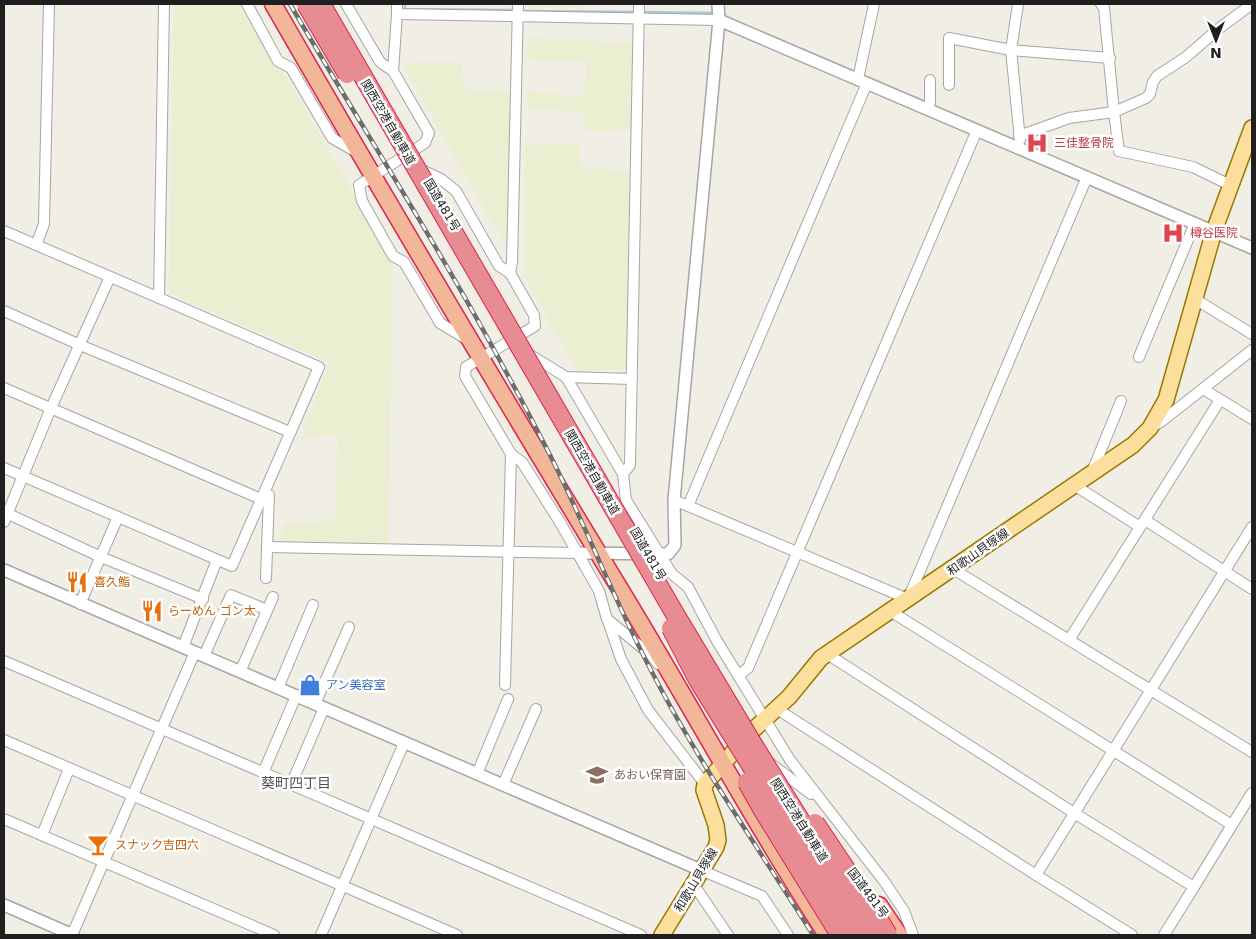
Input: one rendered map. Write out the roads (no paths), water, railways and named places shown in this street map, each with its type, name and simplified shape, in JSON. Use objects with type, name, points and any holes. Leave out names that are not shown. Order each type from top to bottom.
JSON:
[{"type":"highway","points":[[273,4],[469,341],[827,935]]},
{"type":"highway","name":"関西空港自動車道","points":[[306,4],[665,618],[872,935]]},
{"type":"highway","name":"関西空港自動車道","points":[[320,4],[457,240],[705,678],[856,935]]},
{"type":"highway","name":"国道481号","points":[[325,4],[532,356],[654,554],[751,732],[770,763],[793,800],[871,894],[899,935]]},
{"type":"highway","points":[[705,678],[719,730],[764,812],[840,935]]},
{"type":"highway","points":[[705,678],[755,729],[788,784],[870,905],[888,935]]},
{"type":"highway","points":[[793,800],[876,935]]},
{"type":"highway","points":[[765,834],[816,890],[850,935]]},
{"type":"main road","name":"和歌山貝塚線","points":[[662,935],[703,871],[718,840],[716,825],[704,790],[705,784],[751,732],[777,709],[821,658],[1133,445],[1150,428],[1166,400],[1214,231],[1252,128]]},
{"type":"street","points":[[36,245],[44,224],[49,4]]},
{"type":"street","points":[[159,298],[164,4]]},
{"type":"street","points":[[247,4],[278,61],[291,68],[332,138],[359,153]]},
{"type":"street","points":[[346,4],[380,62],[393,71],[428,133],[425,143],[359,185],[362,201],[393,256],[404,262],[440,323],[469,341]]},
{"type":"street","points":[[510,272],[512,262],[518,4]]},
{"type":"street","points":[[623,474],[630,465],[639,4]]},
{"type":"street","points":[[688,506],[863,81],[874,4]]},
{"type":"street","points":[[1018,4],[1011,50],[1021,149]]},
{"type":"street","points":[[1101,4],[1104,8],[1119,151],[1193,167],[1232,186]]},
{"type":"street","points":[[1019,136],[1069,118],[1114,112],[1146,98],[1150,94],[1153,82],[1157,76],[1186,57],[1217,30],[1252,4]]},
{"type":"street","points":[[393,71],[397,9],[518,16],[639,18],[720,9],[863,81],[1252,248]]},
{"type":"street","points":[[267,547],[668,554],[675,545],[674,500],[720,9]]},
{"type":"street","points":[[949,85],[949,38],[1011,50],[1110,58]]},
{"type":"street","points":[[927,108],[930,103],[930,80]]},
{"type":"street","points":[[738,676],[748,668],[798,554],[977,130]]},
{"type":"street","points":[[422,170],[441,179],[456,191],[499,266],[510,272],[534,315],[535,326],[466,367],[464,376],[510,454],[522,462],[599,591],[621,659],[648,710],[705,784]]},
{"type":"street","points":[[674,500],[908,599],[1087,177]]},
{"type":"street","points":[[1140,357],[1195,223]]},
{"type":"street","points":[[4,231],[319,367],[270,478],[265,499],[232,566],[4,468]]},
{"type":"street","points":[[110,277],[5,516],[203,599]]},
{"type":"street","points":[[1195,299],[1252,334]]},
{"type":"street","points":[[4,311],[80,345],[290,432]]},
{"type":"street","points":[[1150,428],[1162,421],[1252,350]]},
{"type":"street","points":[[532,356],[566,377],[623,474],[626,500],[654,554],[672,574],[688,587],[764,720],[790,760],[884,881],[904,911],[913,935]]},
{"type":"street","points":[[566,377],[632,379]]},
{"type":"street","points":[[4,388],[265,499]]},
{"type":"street","points":[[1202,389],[1252,419]]},
{"type":"street","points":[[1069,640],[1220,400]]},
{"type":"street","points":[[1092,473],[1121,401]]},
{"type":"street","points":[[505,685],[510,454]]},
{"type":"street","points":[[1074,485],[1252,588]]},
{"type":"street","points":[[265,499],[266,578]]},
{"type":"street","points":[[80,604],[118,518]]},
{"type":"street","points":[[1036,875],[1252,527]]},
{"type":"street","points":[[183,647],[217,560]]},
{"type":"street","points":[[953,569],[1252,752]]},
{"type":"street","points":[[4,570],[762,896],[788,935]]},
{"type":"street","points":[[4,905],[72,935],[162,729],[231,595],[267,610]]},
{"type":"street","points":[[240,672],[273,597]]},
{"type":"street","points":[[278,688],[313,605]]},
{"type":"street","points":[[892,611],[1232,825]]},
{"type":"street","points":[[607,619],[651,655],[676,686]]},
{"type":"street","points":[[292,785],[349,627]]},
{"type":"street","points":[[829,653],[832,657],[1074,813],[1194,887]]},
{"type":"street","points":[[4,661],[640,935]]},
{"type":"street","points":[[263,773],[296,696]]},
{"type":"street","points":[[477,774],[508,699]]},
{"type":"street","points":[[503,785],[536,709]]},
{"type":"street","points":[[777,709],[1132,935]]},
{"type":"street","points":[[4,740],[457,935]]},
{"type":"street","points":[[321,935],[404,743]]},
{"type":"street","points":[[770,763],[808,791],[853,842]]},
{"type":"street","points":[[42,835],[70,768]]},
{"type":"street","points":[[1164,935],[1252,793]]},
{"type":"street","points":[[4,819],[274,935]]},
{"type":"street","points":[[694,885],[728,935]]},
{"type":"waterway","points":[[405,4],[405,9],[516,10]]},
{"type":"waterway","points":[[522,11],[636,12]]},
{"type":"waterway","points":[[642,12],[715,13]]},
{"type":"railway","points":[[290,4],[453,277],[537,429],[580,517],[627,622],[671,708],[710,774],[813,935]]},
{"type":"place","name":"三佳整骨院","points":[[1037,143]]},
{"type":"place","name":"樽谷医院","points":[[1173,233]]},
{"type":"place","name":"喜久鮨","points":[[77,582]]},
{"type":"place","name":"らーめん ゴン太","points":[[152,611]]},
{"type":"place","name":"アン美容室","points":[[310,685]]},
{"type":"place","name":"あおい保育園","points":[[597,775]]},
{"type":"place","name":"スナック吉四六","points":[[98,845]]},
{"type":"district","name":"葵町四丁目","points":[[296,783]]}]
